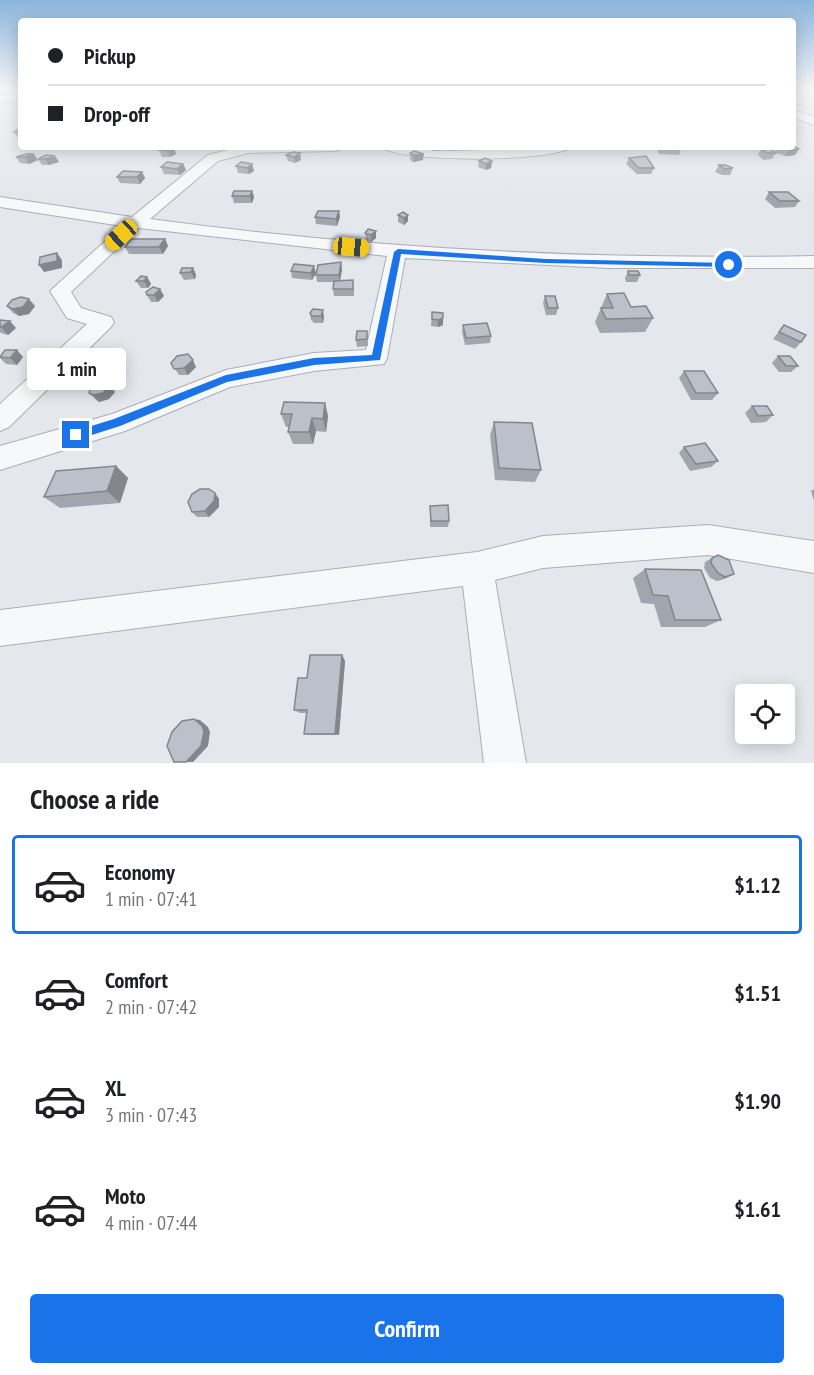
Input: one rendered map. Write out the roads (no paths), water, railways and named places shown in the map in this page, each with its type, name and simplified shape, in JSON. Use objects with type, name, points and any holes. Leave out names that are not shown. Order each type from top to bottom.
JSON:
[{"type":"street","points":[[0,420],[103,322],[74,313],[60,291],[134,224],[213,158],[244,150]]},
{"type":"street","points":[[398,150],[467,154],[522,150]]},
{"type":"street","points":[[0,202],[134,224],[398,252],[569,262],[729,265],[814,262]]},
{"type":"street","points":[[0,458],[117,423],[226,378],[314,362],[376,358],[398,252]]},
{"type":"street","points":[[0,628],[477,568],[543,552],[708,540],[812,564]]},
{"type":"street","points":[[477,568],[505,763]]}]
